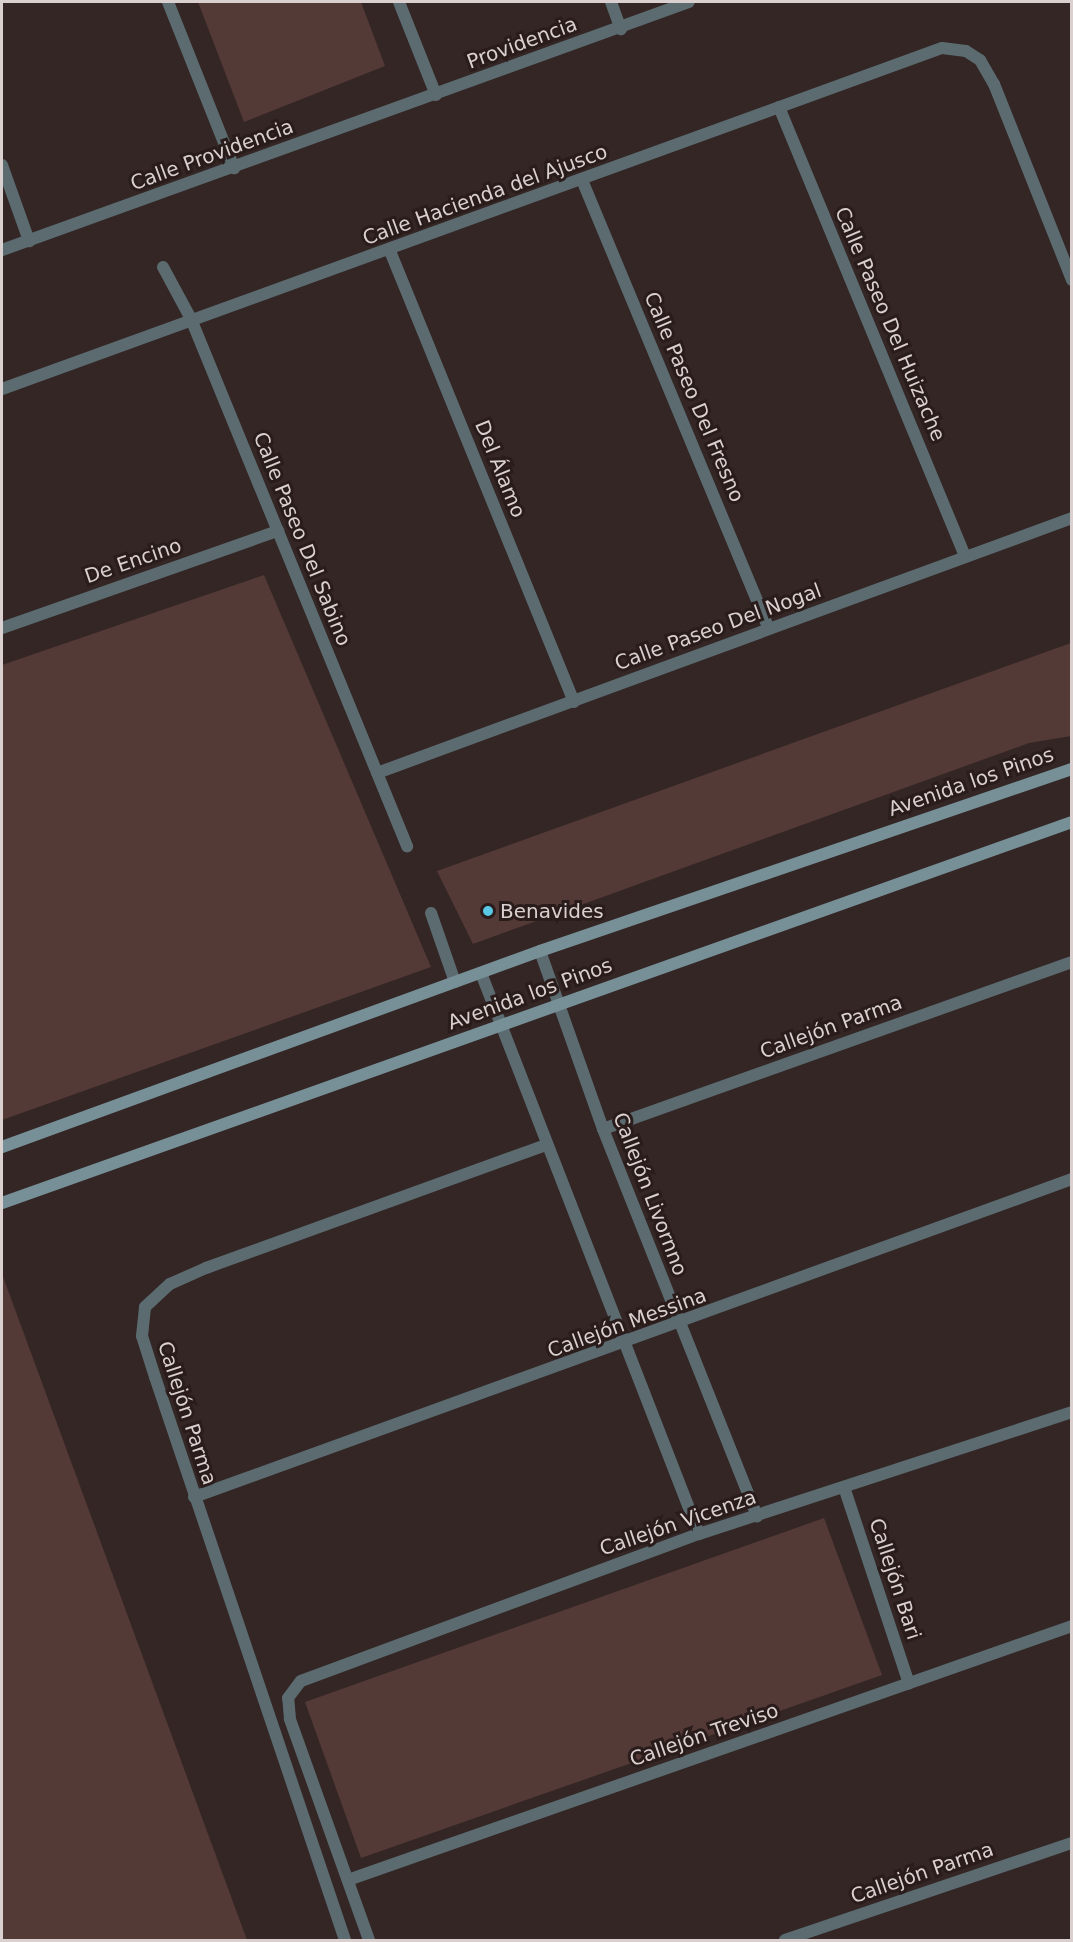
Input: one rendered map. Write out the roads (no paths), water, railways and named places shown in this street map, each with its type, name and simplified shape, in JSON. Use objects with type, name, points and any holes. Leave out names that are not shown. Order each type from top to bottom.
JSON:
[{"type":"street","points":[[168,2],[234,168]]},
{"type":"street","points":[[399,2],[436,95]]},
{"type":"street","points":[[611,2],[621,29]]},
{"type":"street","name":"Providencia","points":[[436,95],[621,29],[689,2]]},
{"type":"street","name":"Calle Hacienda del Ajusco","points":[[2,389],[192,319],[390,251],[942,48],[966,51],[980,60],[1071,280]]},
{"type":"street","name":"Calle Providencia","points":[[2,250],[436,95]]},
{"type":"street","name":"Calle Paseo Del Huizache","points":[[779,107],[965,556]]},
{"type":"street","points":[[2,165],[28,241]]},
{"type":"street","name":"Calle Paseo Del Fresno","points":[[582,180],[769,629]]},
{"type":"street","name":"Del Álamo","points":[[390,251],[574,702]]},
{"type":"street","name":"Calle Paseo Del Sabino","points":[[164,267],[192,319],[406,846]]},
{"type":"street","name":"Calle Paseo Del Nogal","points":[[377,773],[1071,518]]},
{"type":"street","name":"De Encino","points":[[2,628],[278,531]]},
{"type":"street","name":"Avenida los Pinos","points":[[2,1147],[540,951],[1071,769]]},
{"type":"street","name":"Avenida los Pinos","points":[[2,1203],[1071,822]]},
{"type":"street","points":[[430,913],[455,982]]},
{"type":"street","name":"Callejón Livornno","points":[[540,951],[556,1006],[603,1129],[757,1516]]},
{"type":"street","name":"Callejón Parma","points":[[603,1129],[1071,962]]},
{"type":"street","points":[[481,973],[499,1026],[699,1534]]},
{"type":"street","name":"Callejón Parma","points":[[345,1941],[194,1497],[142,1336],[145,1307],[170,1284],[206,1268],[546,1145]]},
{"type":"street","name":"Callejón Messina","points":[[194,1497],[680,1325],[1071,1179]]},
{"type":"street","name":"Callejón Vicenza","points":[[348,1880],[290,1719],[288,1698],[302,1681],[699,1534],[1071,1412]]},
{"type":"street","name":"Callejón Bari","points":[[844,1487],[909,1684]]},
{"type":"street","name":"Callejón Treviso","points":[[348,1880],[1071,1626]]},
{"type":"street","name":"Callejón Parma","points":[[785,1941],[1071,1843]]},
{"type":"street","points":[[348,1880],[369,1941]]},
{"type":"place","name":"Benavides","points":[[488,911]]}]
